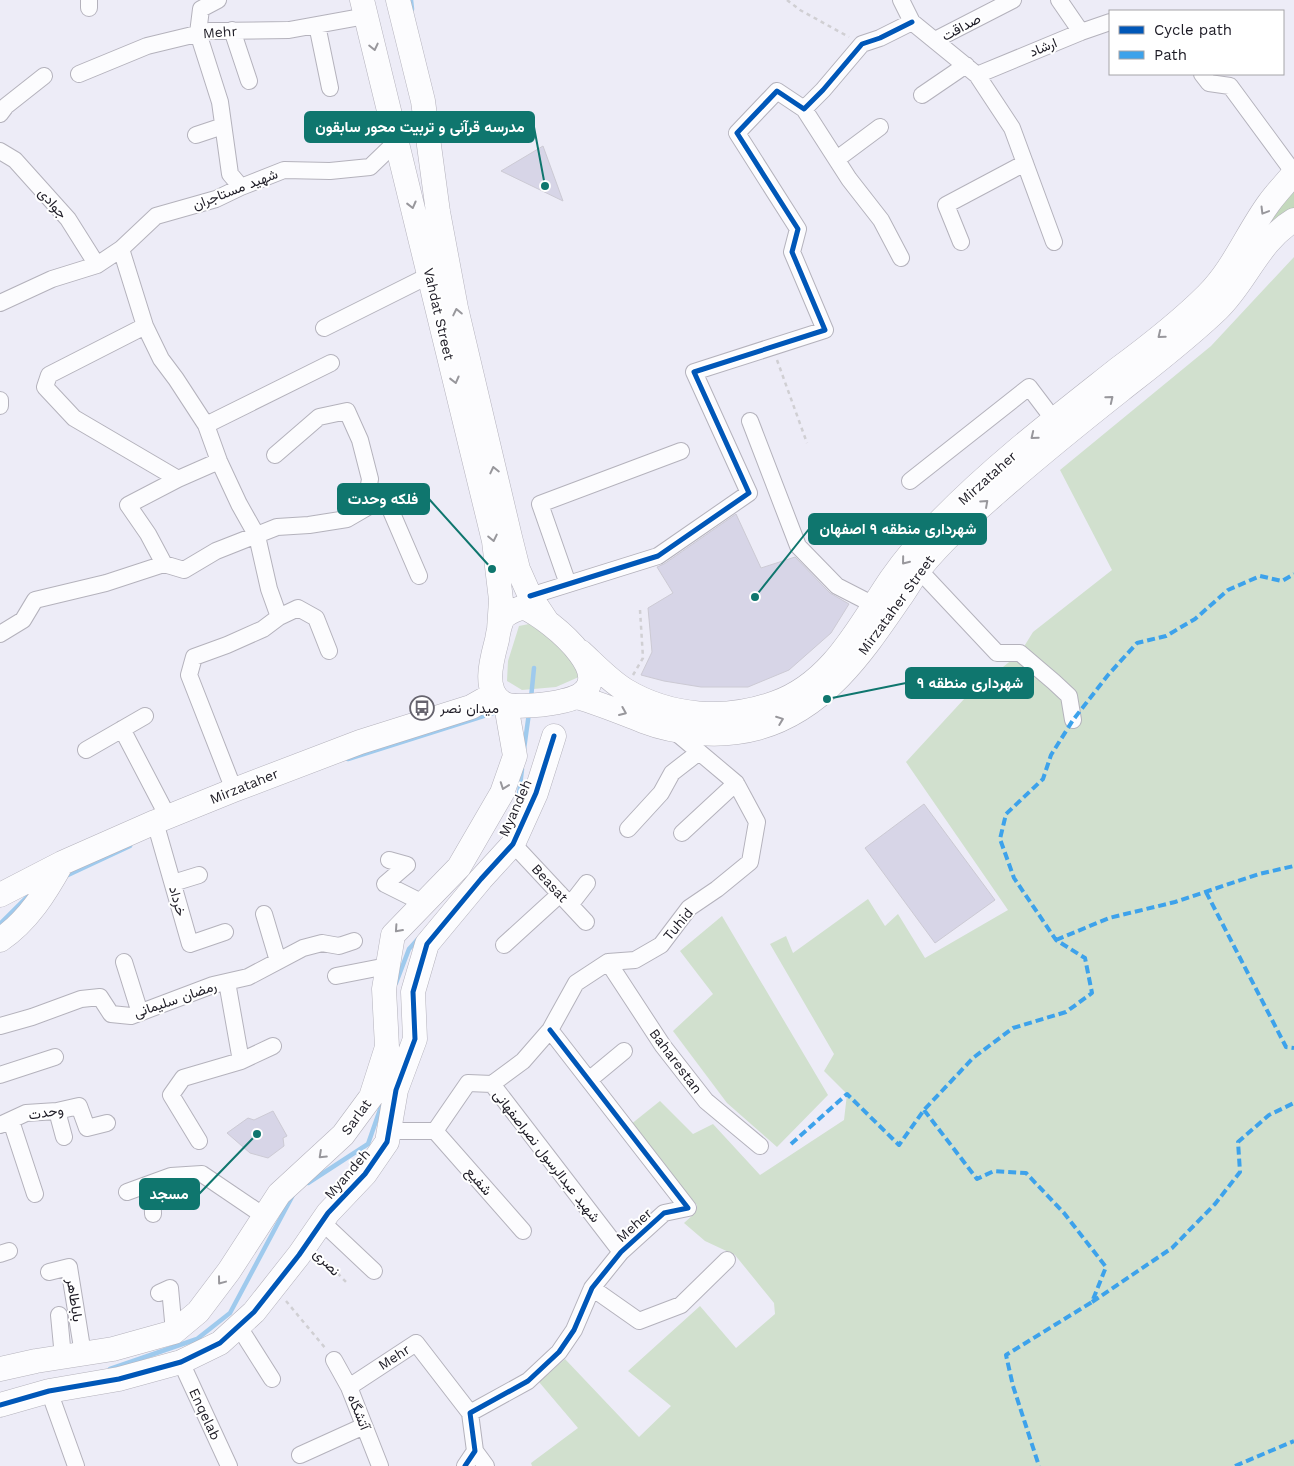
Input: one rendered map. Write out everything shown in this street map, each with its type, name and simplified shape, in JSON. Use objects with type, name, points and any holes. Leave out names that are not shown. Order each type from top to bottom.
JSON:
[{"type":"main road","name":"Vahdat Street","points":[[398,0],[423,102],[438,212],[456,308],[518,569],[530,596],[546,620]]},
{"type":"main road","name":"Vahdat Street","points":[[364,8],[494,541],[501,600],[499,630]]},
{"type":"main road","points":[[384,89],[407,95],[417,75]]},
{"type":"main road","points":[[396,136],[404,117],[415,115],[427,128]]},
{"type":"main road","name":"Mirzataher","points":[[581,652],[625,689],[673,709],[698,714],[727,714],[750,711],[777,703],[799,692],[819,678],[842,652],[893,576],[936,524],[965,496],[1054,420],[1166,331],[1209,294],[1227,271],[1268,203],[1294,173]]},
{"type":"main road","name":"Mirzataher Street","points":[[576,697],[604,704],[644,722],[673,730],[706,733],[756,729],[785,719],[809,705],[846,672],[871,640],[919,570],[951,532],[1040,454],[1199,328],[1224,303],[1271,239],[1294,220]]},
{"type":"main road","points":[[523,607],[546,620],[581,652],[589,668],[591,677],[589,685],[576,697],[563,701],[515,706],[500,699],[491,685],[490,669],[503,618],[512,611],[523,607]]},
{"type":"main road","name":"Mirzataher","points":[[0,895],[62,863],[234,790],[360,742],[500,699]]},
{"type":"main road","name":"Sarlat","points":[[0,1369],[36,1361],[113,1349],[174,1332],[198,1312],[229,1271],[279,1194],[343,1135],[371,1097],[387,1047],[384,989],[393,935],[459,867],[502,840],[502,793],[527,758],[500,699]]},
{"type":"main road","name":"Myandeh","points":[[0,1404],[49,1391],[118,1378],[181,1362],[220,1343],[254,1312],[328,1213],[365,1174],[387,1142],[396,1090],[415,1038],[413,992],[427,944],[481,879],[502,840],[536,793],[527,758],[554,736]]},
{"type":"main road","points":[[0,940],[23,921],[49,886],[62,863]]},
{"type":"street","points":[[218,0],[201,9],[198,33],[220,102],[230,174],[241,187]]},
{"type":"street","points":[[901,0],[912,22],[972,70],[1012,128],[1054,242]]},
{"type":"street","points":[[1059,0],[1081,32]]},
{"type":"street","name":"صداقت","points":[[935,40],[1006,2]]},
{"type":"street","name":"Mehr","points":[[79,74],[147,46],[209,30],[289,30],[317,25],[364,8]]},
{"type":"street","points":[[804,109],[823,90],[862,44],[880,38],[912,22]]},
{"type":"street","name":"ارشاد","points":[[922,95],[972,70],[1109,22]]},
{"type":"street","points":[[317,25],[330,88]]},
{"type":"street","points":[[232,30],[250,81]]},
{"type":"street","points":[[1203,75],[1209,83],[1230,86],[1294,173]]},
{"type":"street","points":[[0,114],[6,106],[44,76]]},
{"type":"street","points":[[530,596],[658,556],[749,493],[694,372],[826,330],[792,252],[798,230],[737,133],[777,91],[804,109],[850,179],[881,220],[901,258]]},
{"type":"street","points":[[196,135],[223,126]]},
{"type":"street","points":[[837,159],[880,127]]},
{"type":"street","name":"شهید مستاجران","points":[[0,303],[52,279],[97,265],[121,249],[156,216],[216,199],[284,170],[330,171],[370,167],[396,136]]},
{"type":"street","name":"جوادی","points":[[0,151],[15,160],[68,219],[97,265]]},
{"type":"street","points":[[961,242],[946,205],[1025,163]]},
{"type":"street","points":[[121,249],[145,326],[161,359],[206,425],[219,461],[239,504],[257,536],[269,589],[279,617]]},
{"type":"street","points":[[324,328],[430,274]]},
{"type":"street","points":[[145,326],[49,375],[45,387],[74,418],[178,479]]},
{"type":"street","points":[[206,425],[331,363]]},
{"type":"street","points":[[910,482],[1029,387],[1054,420]]},
{"type":"street","points":[[0,400],[0,406]]},
{"type":"street","points":[[275,454],[319,417],[347,411],[360,440],[370,479],[365,508]]},
{"type":"street","points":[[750,421],[798,546],[837,586],[874,605]]},
{"type":"street","points":[[568,584],[540,504],[681,451]]},
{"type":"street","points":[[164,564],[148,534],[128,505],[178,479],[219,461]]},
{"type":"street","points":[[0,634],[23,620],[34,600],[106,583],[164,564],[184,570],[216,551],[277,527],[309,525],[347,519],[385,497],[418,576]]},
{"type":"street","points":[[919,570],[997,653],[1020,654],[1069,696],[1073,720]]},
{"type":"street","points":[[234,790],[189,675],[194,657],[263,629],[279,617],[298,608],[316,618],[329,651]]},
{"type":"street","points":[[86,750],[145,716]]},
{"type":"street","name":"خرداد","points":[[122,728],[161,820],[173,884],[190,944],[225,932]]},
{"type":"street","name":"Tuhid","points":[[492,1084],[523,1061],[550,1030],[576,983],[608,962],[635,960],[661,945],[689,908],[717,889],[750,862],[757,822],[736,783],[673,730]]},
{"type":"street","points":[[628,829],[661,793],[672,773],[699,752]]},
{"type":"street","points":[[682,832],[736,783]]},
{"type":"street","name":"Beasat","points":[[502,840],[586,922]]},
{"type":"street","points":[[389,860],[407,865],[385,884],[423,903]]},
{"type":"street","points":[[173,884],[199,875]]},
{"type":"street","points":[[504,945],[587,884]]},
{"type":"street","points":[[264,914],[278,961]]},
{"type":"street","name":"رمضان سلیمانی","points":[[0,1026],[32,1017],[81,999],[100,997],[111,1014],[132,1016],[213,985],[248,977],[303,948],[322,943],[339,946],[354,941]]},
{"type":"street","points":[[124,962],[140,1013]]},
{"type":"street","name":"Baharestan","points":[[608,962],[663,1046],[706,1101],[760,1146]]},
{"type":"street","points":[[336,976],[387,966]]},
{"type":"street","points":[[227,982],[241,1061]]},
{"type":"street","name":"Meher","points":[[470,1413],[528,1380],[559,1352],[574,1330],[592,1288],[621,1252],[664,1213],[688,1208],[550,1030]]},
{"type":"street","points":[[199,1141],[171,1095],[184,1078],[241,1061],[273,1046]]},
{"type":"street","points":[[589,1080],[624,1051]]},
{"type":"street","points":[[0,1075],[54,1057]]},
{"type":"street","points":[[389,1131],[435,1131],[468,1083],[492,1084]]},
{"type":"street","name":"شهید عبدالرسول نصراصفهانی","points":[[492,1084],[621,1252]]},
{"type":"street","name":"وحدت","points":[[5,1123],[26,1113],[57,1111],[79,1106],[87,1128],[107,1123]]},
{"type":"street","points":[[57,1111],[64,1137]]},
{"type":"street","points":[[5,1123],[35,1194]]},
{"type":"street","name":"شفیع","points":[[435,1131],[523,1230]]},
{"type":"street","points":[[128,1192],[172,1176],[202,1174],[264,1216]]},
{"type":"street","points":[[152,1184],[153,1214]]},
{"type":"street","points":[[322,1222],[374,1271]]},
{"type":"street","points":[[592,1288],[639,1321],[681,1305],[727,1260]]},
{"type":"street","name":"باباطاهر","points":[[49,1272],[69,1266],[73,1355]]},
{"type":"street","points":[[159,1293],[170,1288],[174,1332]]},
{"type":"street","points":[[59,1315],[73,1355]]},
{"type":"street","points":[[238,1327],[272,1379]]},
{"type":"street","name":"Mehr","points":[[349,1387],[416,1343],[470,1413]]},
{"type":"street","name":"آتشگاه","points":[[334,1360],[349,1387],[380,1466]]},
{"type":"street","name":"Enqelab","points":[[181,1362],[229,1466]]},
{"type":"street","points":[[49,1391],[76,1466]]},
{"type":"street","points":[[470,1413],[475,1451],[486,1466]]},
{"type":"street","points":[[300,1455],[364,1426]]},
{"type":"street","points":[[465,1466],[475,1451]]},
{"type":"path","points":[[788,0],[800,10],[862,44]]},
{"type":"path","points":[[772,347],[807,443]]},
{"type":"path","points":[[625,689],[643,658],[640,610]]},
{"type":"path","points":[[274,1287],[334,1360]]},
{"type":"green space","points":[[1294,184],[1294,210],[1251,249]]},
{"type":"green space","points":[[1294,257],[1294,1466],[532,1466],[531,1463],[578,1428],[539,1382],[565,1359],[639,1437],[671,1406],[628,1371],[700,1306],[736,1348],[775,1314],[774,1303],[735,1255],[705,1241],[684,1223],[695,1213],[697,1205],[630,1125],[660,1101],[693,1134],[713,1124],[760,1175],[844,1120],[847,1094],[824,1071],[834,1054],[770,944],[786,936],[793,953],[868,899],[885,926],[898,914],[925,958],[1008,910],[906,762],[965,698],[1020,653],[1033,632],[1112,570],[1060,470],[1211,346]]},
{"type":"green space","points":[[529,624],[547,636],[571,658],[581,676],[556,687],[522,690],[507,681],[508,661],[519,626]]},
{"type":"green space","points":[[722,916],[828,1095],[777,1147],[727,1103],[673,1031],[713,994],[680,951]]},
{"type":"building","points":[[543,146],[563,201],[501,171]]},
{"type":"building","points":[[736,514],[761,568],[795,557],[830,593],[849,604],[831,633],[789,670],[748,687],[701,687],[641,675],[652,652],[648,608],[673,593],[657,567]]},
{"type":"building","points":[[924,804],[995,900],[935,943],[865,848]]},
{"type":"building","points":[[273,1111],[287,1136],[283,1138],[284,1146],[268,1158],[250,1153],[227,1133],[248,1118],[254,1120]]},
{"type":"waterway","points":[[411,0],[412,9]]},
{"type":"waterway","points":[[531,698],[534,668]]},
{"type":"waterway","points":[[348,759],[493,713]]},
{"type":"waterway","points":[[524,749],[529,713]]},
{"type":"waterway","points":[[517,811],[522,769]]},
{"type":"waterway","points":[[68,875],[130,846]]},
{"type":"waterway","points":[[0,924],[33,892]]},
{"type":"waterway","points":[[396,983],[409,949],[418,939]]},
{"type":"waterway","points":[[308,1183],[368,1144],[383,1101]]},
{"type":"waterway","points":[[110,1369],[197,1339],[230,1313],[293,1195]]},
{"type":"marked path","points":[[791,1144],[847,1094],[899,1145],[924,1110],[973,1058],[1013,1028],[1066,1012],[1092,993],[1085,958],[1056,940],[1014,878],[1000,839],[1006,814],[1043,779],[1051,755],[1073,720],[1108,675],[1137,643],[1166,636],[1195,619],[1228,590],[1260,576],[1282,581],[1294,574]]},
{"type":"marked path","points":[[1056,940],[1109,918],[1175,902],[1259,874],[1294,866]]},
{"type":"marked path","points":[[1206,892],[1286,1047],[1294,1048]]},
{"type":"marked path","points":[[1092,1302],[1172,1248],[1215,1204],[1240,1172],[1238,1142],[1269,1115],[1294,1103]]},
{"type":"marked path","points":[[924,1110],[977,1179],[994,1171],[1026,1173],[1064,1213],[1106,1267],[1092,1302],[1006,1355],[1013,1386],[1039,1466]]},
{"type":"marked path","points":[[1235,1466],[1294,1441]]},
{"type":"cycle path","points":[[530,596],[658,556],[749,493],[694,372],[825,330],[792,252],[798,229],[737,133],[777,91],[804,109],[823,90],[862,44],[880,38],[912,22]]},
{"type":"cycle path","points":[[0,1405],[49,1391],[119,1379],[181,1362],[220,1343],[254,1312],[299,1255],[328,1213],[365,1174],[387,1142],[396,1090],[415,1039],[413,992],[427,944],[513,844],[536,793],[554,736]]},
{"type":"cycle path","points":[[465,1466],[475,1451],[470,1413],[528,1381],[559,1352],[574,1330],[592,1288],[621,1252],[664,1213],[688,1208],[550,1030]]},
{"type":"place","name":"مدرسه قرآنی و تربیت محور سابقون","points":[[545,186]]},
{"type":"place","name":"فلکه وحدت","points":[[492,569]]},
{"type":"place","name":"شهرداری منطقه ۹ اصفهان","points":[[755,597]]},
{"type":"place","name":"شهرداری منطقه ۹","points":[[827,699]]},
{"type":"place","name":"میدان نصر","points":[[422,708]]},
{"type":"place","name":"مسجد","points":[[257,1134]]}]
